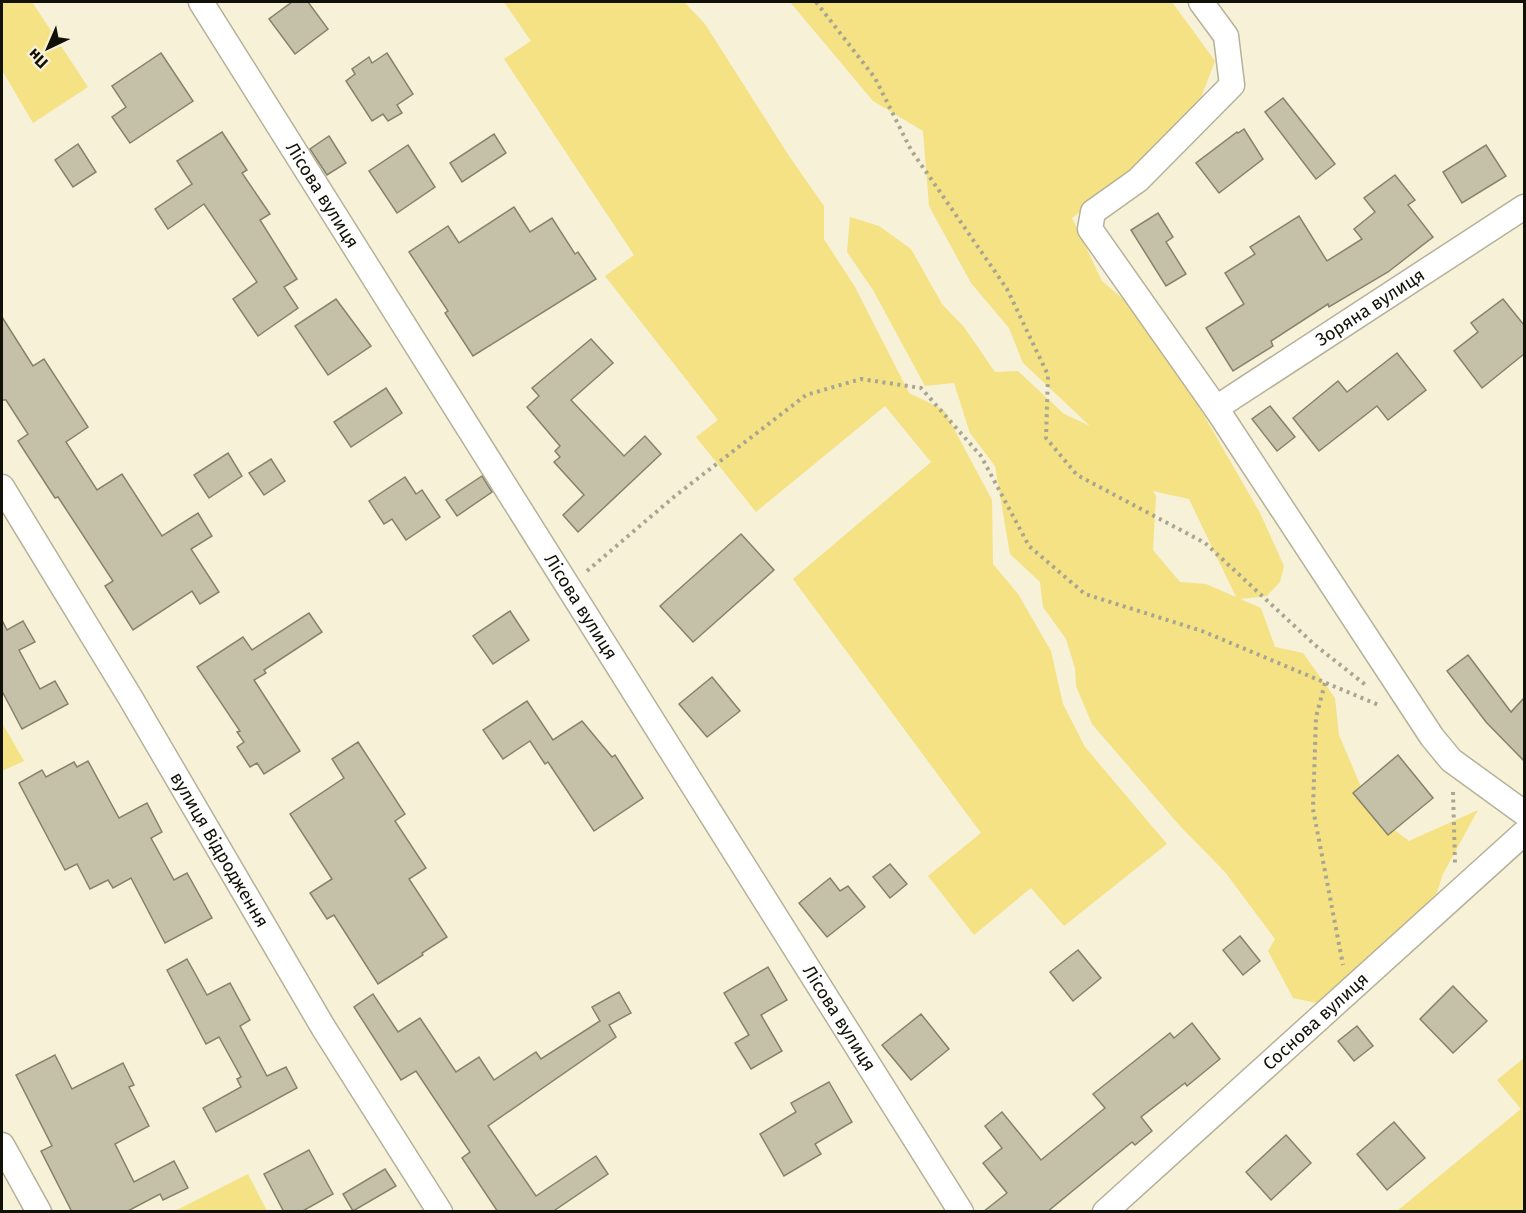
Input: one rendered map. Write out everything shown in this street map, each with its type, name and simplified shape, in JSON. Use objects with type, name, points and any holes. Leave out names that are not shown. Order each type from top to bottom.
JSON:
[{"type":"street","name":"Лісова вулиця","points":[[201,2],[961,1212]]},
{"type":"street","points":[[1201,2],[1226,36],[1232,85],[1138,180],[1093,212],[1090,229],[1216,408],[1432,737],[1452,760],[1524,813]]},
{"type":"street","name":"Зоряна вулиця","points":[[1216,408],[1524,207]]},
{"type":"street","name":"вулиця Відродження","points":[[2,487],[130,697],[323,1027],[440,1212]]},
{"type":"street","name":"Соснова вулиця","points":[[1105,1212],[1524,833]]},
{"type":"street","points":[[2,1145],[39,1212]]},
{"type":"path","points":[[816,2],[875,78],[911,150],[1007,289],[1048,375],[1046,438],[1077,475],[1205,543],[1315,645],[1369,687]]},
{"type":"path","points":[[568,587],[675,496],[806,395],[861,379],[921,387],[981,456],[1029,546],[1085,594],[1202,631],[1384,707]]},
{"type":"path","points":[[1325,682],[1316,717],[1312,809],[1348,992]]},
{"type":"path","points":[[1452,760],[1457,894]]},
{"type":"shaded area","points":[[2,2],[32,2],[88,87],[33,123],[2,70]]},
{"type":"shaded area","points":[[504,2],[684,2],[705,24],[789,156],[824,206],[824,239],[855,287],[909,393],[944,410],[992,500],[993,564],[1018,594],[1051,651],[1063,704],[1085,747],[1167,844],[1064,926],[1031,888],[974,935],[928,876],[981,833],[793,579],[931,462],[885,406],[756,512],[696,437],[718,420],[605,276],[634,255],[504,59],[531,41]]},
{"type":"shaded area","points":[[790,2],[1172,2],[1215,61],[1197,108],[1156,160],[1109,189],[1072,218],[1102,281],[1151,323],[1260,513],[1284,566],[1280,582],[1267,596],[1240,599],[1261,608],[1275,647],[1303,653],[1335,698],[1339,735],[1372,813],[1409,841],[1478,810],[1443,874],[1430,913],[1340,1008],[1293,998],[1268,951],[1275,939],[1225,872],[1180,826],[1092,724],[1076,686],[1075,668],[1066,639],[1043,607],[1040,582],[1010,554],[995,466],[970,433],[954,383],[925,386],[873,290],[847,252],[850,217],[879,226],[911,249],[942,304],[964,327],[995,372],[1018,371],[1064,414],[1090,426],[1023,363],[1009,328],[971,283],[929,206],[923,131],[873,101]],"holes":[[[1153,491],[1189,499],[1236,597],[1206,584],[1180,582],[1153,550],[1156,496]]]},
{"type":"shaded area","points":[[2,723],[24,761],[2,771]]},
{"type":"shaded area","points":[[1524,1058],[1524,1211],[1397,1211],[1521,1109],[1497,1080]]},
{"type":"shaded area","points":[[248,1174],[267,1211],[175,1211]]},
{"type":"building","points":[[292,2],[308,2],[328,29],[295,54],[269,19]]},
{"type":"building","points":[[161,53],[193,101],[130,143],[112,117],[126,107],[112,86]]},
{"type":"building","points":[[387,53],[413,94],[397,105],[402,113],[388,121],[383,114],[372,121],[346,81],[355,74],[352,69],[369,57],[372,63]]},
{"type":"building","points":[[1283,98],[1335,164],[1316,179],[1265,112]]},
{"type":"building","points":[[1244,129],[1263,159],[1219,193],[1196,163]]},
{"type":"building","points":[[222,132],[247,170],[242,173],[270,214],[260,220],[297,279],[284,287],[298,308],[258,336],[233,299],[257,282],[204,204],[168,229],[155,209],[192,184],[177,161]]},
{"type":"building","points":[[494,134],[506,153],[462,182],[450,163]]},
{"type":"building","points":[[329,136],[346,163],[327,175],[310,149]]},
{"type":"building","points":[[78,144],[96,172],[73,187],[55,160]]},
{"type":"building","points":[[408,145],[435,187],[397,213],[369,171]]},
{"type":"building","points":[[1486,145],[1506,176],[1462,203],[1443,172]]},
{"type":"building","points":[[1395,175],[1415,200],[1408,205],[1433,237],[1388,272],[1329,307],[1328,304],[1271,341],[1273,346],[1233,371],[1206,328],[1244,304],[1225,273],[1255,254],[1250,247],[1299,216],[1327,261],[1362,239],[1354,229],[1375,212],[1364,198]]},
{"type":"building","points":[[514,207],[530,232],[552,218],[575,254],[578,252],[596,279],[473,356],[445,313],[448,311],[409,252],[448,226],[459,243]]},
{"type":"building","points":[[1158,213],[1173,237],[1166,242],[1186,274],[1166,286],[1131,230]]},
{"type":"building","points":[[336,299],[371,346],[328,375],[295,326]]},
{"type":"building","points":[[1503,299],[1524,325],[1524,354],[1482,388],[1454,351],[1478,332],[1471,323]]},
{"type":"building","points":[[2,317],[33,366],[44,359],[88,427],[66,442],[97,490],[122,474],[162,536],[198,513],[212,536],[191,549],[219,592],[200,604],[192,591],[133,630],[105,586],[113,581],[18,441],[28,434],[6,400],[2,400]]},
{"type":"building","points":[[591,339],[613,363],[571,400],[624,456],[645,436],[661,454],[578,532],[563,515],[584,495],[554,462],[560,457],[555,451],[560,446],[527,407],[539,396],[532,388]]},
{"type":"building","points":[[1397,353],[1426,390],[1388,420],[1377,406],[1319,451],[1293,418],[1338,381],[1347,392]]},
{"type":"building","points":[[386,388],[402,413],[351,447],[334,422]]},
{"type":"building","points":[[1270,406],[1295,437],[1277,451],[1252,419]]},
{"type":"building","points":[[228,453],[242,476],[209,498],[194,475]]},
{"type":"building","points":[[271,459],[285,481],[264,495],[249,473]]},
{"type":"building","points":[[482,476],[492,492],[457,516],[446,500]]},
{"type":"building","points":[[405,477],[416,494],[422,490],[440,517],[406,540],[392,519],[384,524],[369,501]]},
{"type":"building","points":[[741,534],[774,570],[693,642],[660,606]]},
{"type":"building","points":[[510,611],[529,640],[493,664],[473,636]]},
{"type":"building","points":[[309,613],[322,632],[264,670],[266,673],[254,680],[300,751],[264,774],[257,763],[250,767],[237,747],[244,742],[237,732],[240,731],[197,667],[243,637],[252,650]]},
{"type":"building","points":[[2,620],[7,630],[23,621],[35,642],[19,650],[40,689],[55,681],[68,704],[22,729],[2,691]]},
{"type":"building","points":[[1468,655],[1511,712],[1524,698],[1524,761],[1486,722],[1447,671]]},
{"type":"building","points":[[712,677],[740,711],[707,737],[679,704]]},
{"type":"building","points":[[527,701],[553,740],[582,721],[612,757],[615,755],[643,798],[594,831],[548,762],[545,764],[530,741],[503,759],[483,730]]},
{"type":"building","points":[[358,742],[405,814],[395,821],[426,868],[409,879],[447,937],[378,984],[334,915],[327,919],[310,893],[332,879],[290,814],[344,778],[332,759]]},
{"type":"building","points":[[1398,755],[1433,798],[1388,835],[1353,793]]},
{"type":"building","points":[[88,761],[119,818],[147,803],[162,832],[151,838],[174,880],[187,873],[212,918],[165,943],[131,878],[113,888],[108,880],[90,889],[77,864],[65,870],[19,783],[42,770],[46,777],[74,762],[77,767]]},
{"type":"building","points":[[890,864],[907,884],[890,898],[873,877]]},
{"type":"building","points":[[830,878],[840,891],[848,886],[865,907],[827,937],[799,903]]},
{"type":"building","points":[[1240,936],[1260,961],[1243,975],[1223,950]]},
{"type":"building","points":[[1078,950],[1101,978],[1073,1001],[1050,972]]},
{"type":"building","points":[[187,959],[207,995],[230,983],[250,1020],[240,1026],[267,1076],[286,1067],[297,1088],[216,1132],[203,1108],[241,1087],[237,1079],[241,1077],[219,1037],[206,1044],[167,970]]},
{"type":"building","points":[[768,967],[787,1000],[761,1015],[782,1051],[751,1069],[735,1043],[749,1035],[724,993]]},
{"type":"building","points":[[1453,986],[1487,1021],[1453,1053],[1420,1019]]},
{"type":"building","points":[[619,992],[631,1013],[609,1025],[616,1037],[488,1126],[536,1196],[596,1156],[608,1174],[552,1212],[498,1212],[462,1158],[470,1152],[416,1071],[401,1080],[354,1007],[373,994],[398,1032],[420,1018],[456,1072],[479,1057],[494,1080],[536,1052],[541,1059],[600,1021],[592,1007]]},
{"type":"building","points":[[921,1014],[949,1049],[911,1080],[882,1045]]},
{"type":"building","points":[[1192,1023],[1220,1059],[1187,1086],[1185,1083],[1141,1117],[1152,1131],[1135,1145],[1132,1142],[1047,1212],[983,1212],[1007,1193],[983,1163],[1002,1148],[985,1126],[1002,1112],[1041,1160],[1105,1108],[1093,1094],[1170,1033],[1174,1038]]},
{"type":"building","points":[[1357,1026],[1373,1046],[1354,1061],[1338,1041]]},
{"type":"building","points":[[55,1055],[72,1089],[123,1063],[134,1085],[129,1087],[149,1126],[115,1144],[134,1182],[174,1161],[188,1188],[163,1200],[160,1194],[126,1212],[72,1212],[41,1151],[52,1146],[16,1075]]},
{"type":"building","points":[[829,1082],[852,1122],[815,1144],[821,1154],[784,1176],[760,1134],[796,1112],[791,1103]]},
{"type":"building","points":[[1394,1122],[1425,1158],[1387,1190],[1357,1154]]},
{"type":"building","points":[[1286,1135],[1311,1163],[1271,1200],[1246,1172]]},
{"type":"building","points":[[309,1150],[333,1194],[301,1212],[284,1212],[264,1174]]},
{"type":"building","points":[[385,1169],[396,1186],[353,1211],[343,1194]]}]
